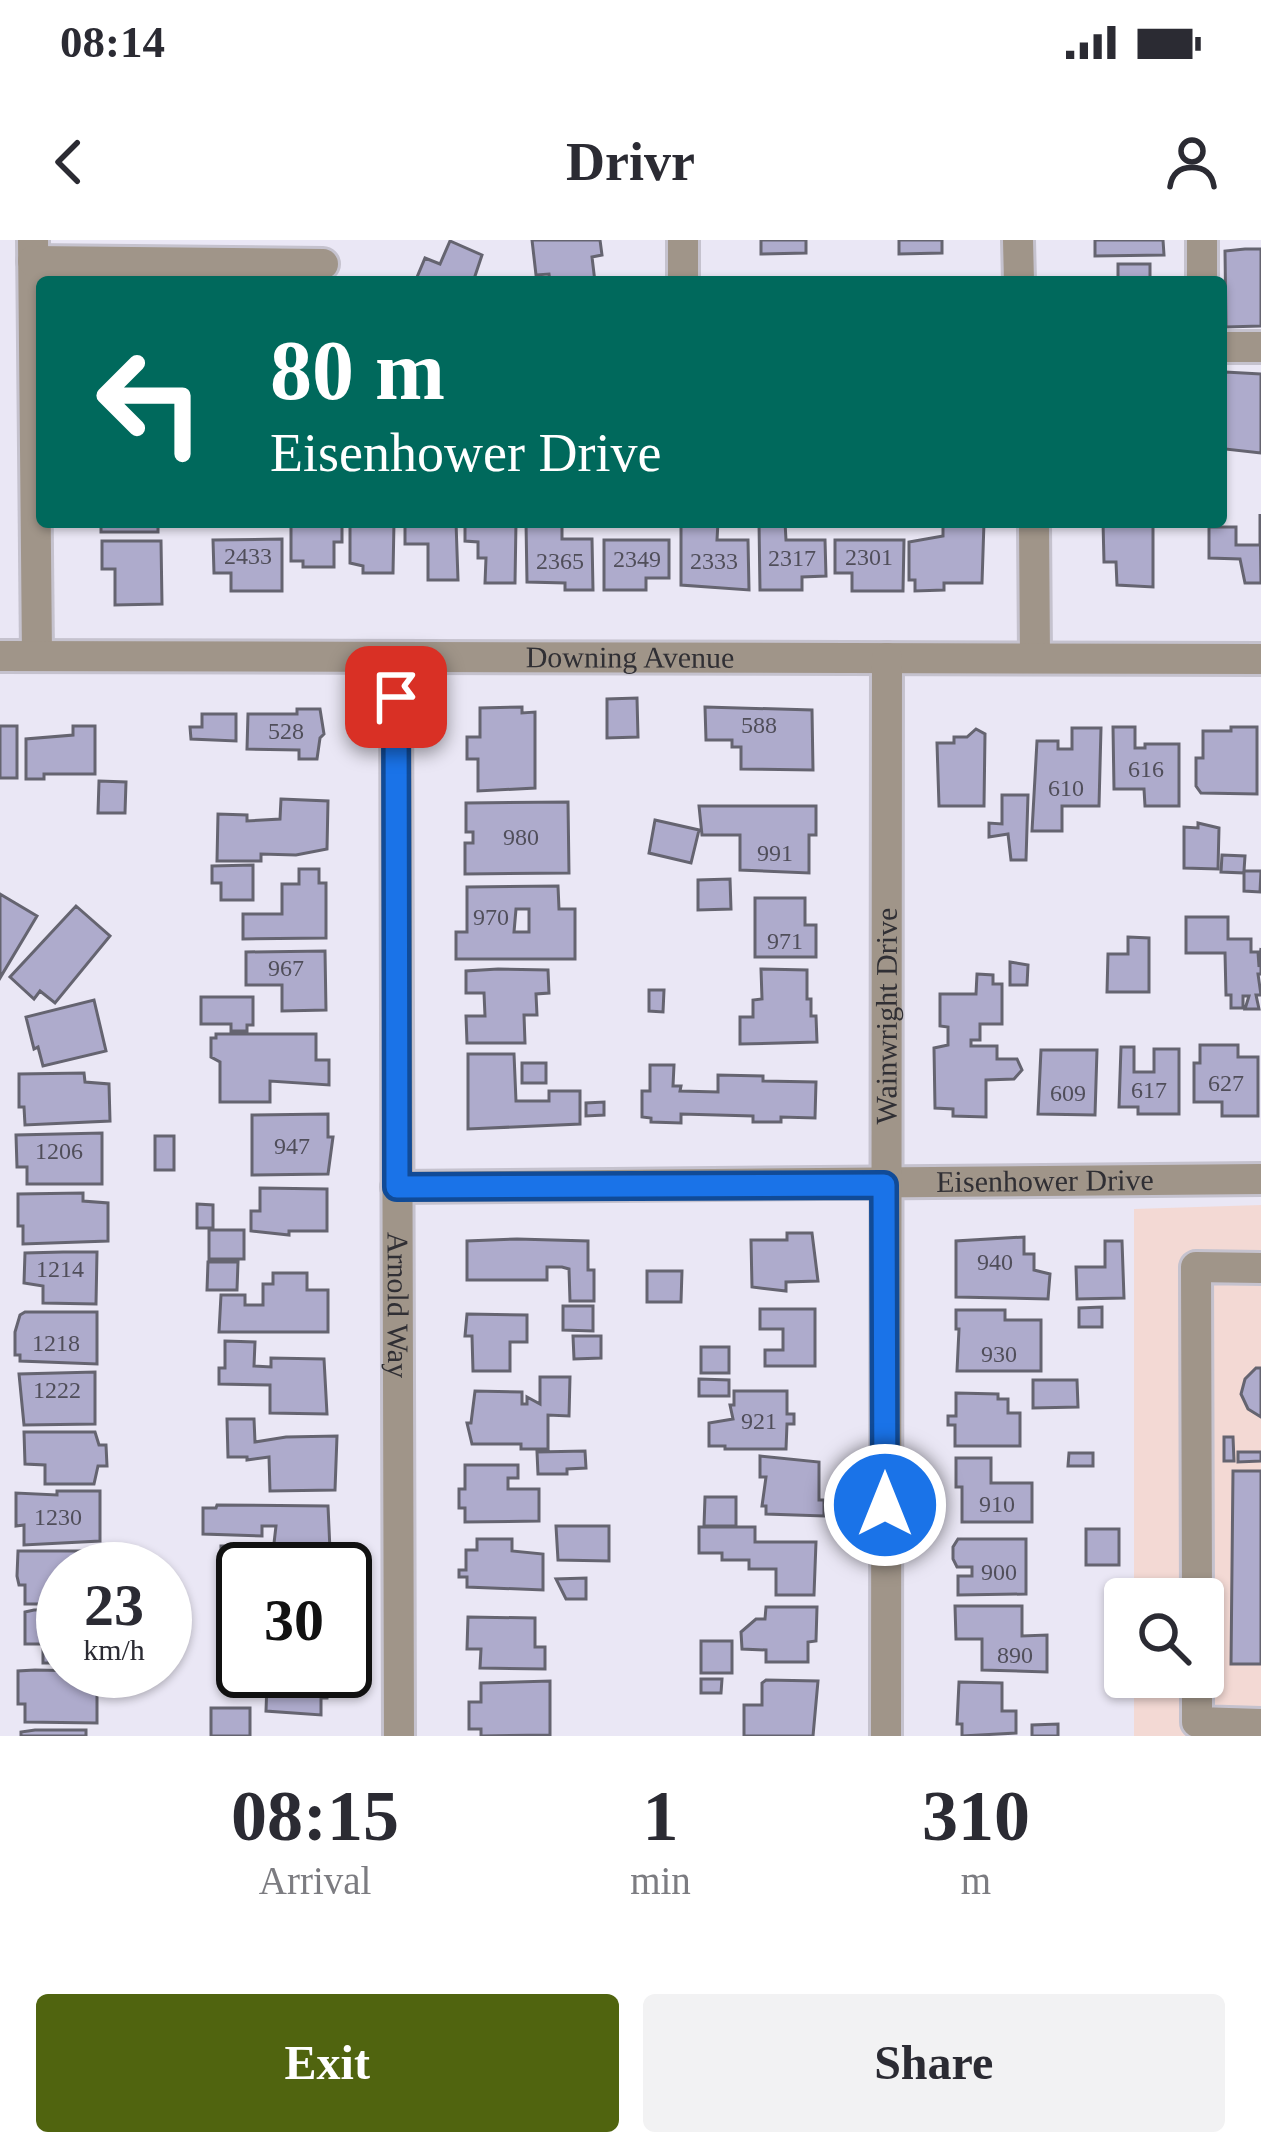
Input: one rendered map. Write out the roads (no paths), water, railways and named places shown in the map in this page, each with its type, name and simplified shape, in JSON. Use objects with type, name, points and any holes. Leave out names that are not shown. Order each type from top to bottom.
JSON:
[{"type":"street","points":[[683,240],[683,276]]},
{"type":"street","points":[[1018,240],[1019,276]]},
{"type":"street","points":[[1202,240],[1202,276]]},
{"type":"street","points":[[37,656],[33,250],[323,264]]},
{"type":"street","points":[[1227,347],[1261,347]]},
{"type":"street","points":[[1034,528],[1035,658]]},
{"type":"street","name":"Downing Avenue","points":[[0,656],[1261,658]]},
{"type":"street","name":"Arnold Way","points":[[396,657],[399,1736]]},
{"type":"street","name":"Wainwright Drive","points":[[886,1736],[887,658]]},
{"type":"street","name":"Eisenhower Drive","points":[[397,1187],[1261,1180]]},
{"type":"street","points":[[1197,1578],[1196,1267],[1261,1268]]},
{"type":"street","points":[[1197,1698],[1197,1722],[1261,1724]]}]
